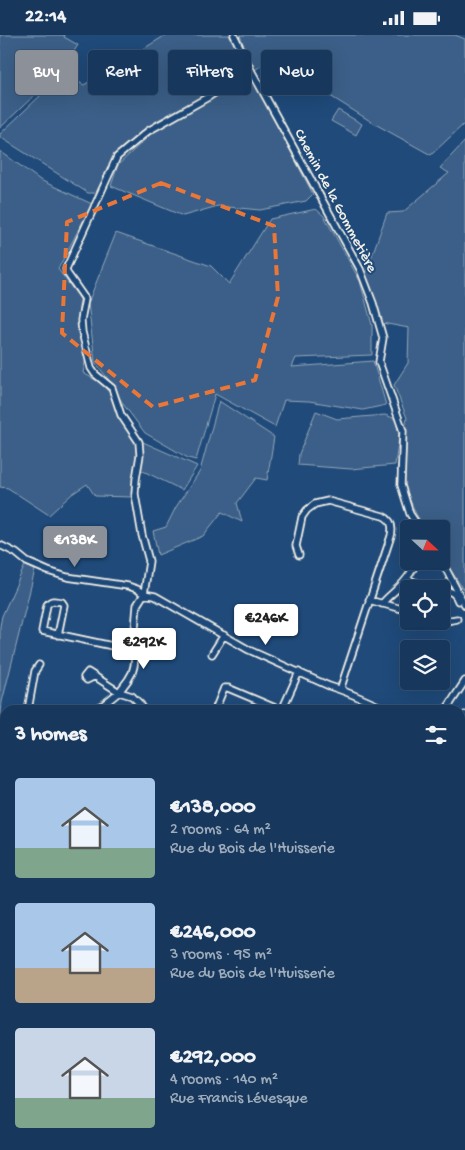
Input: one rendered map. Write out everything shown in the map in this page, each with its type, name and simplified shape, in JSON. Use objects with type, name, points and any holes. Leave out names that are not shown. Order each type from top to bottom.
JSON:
[{"type":"street","name":"Chemin de la Gommetière","points":[[234,35],[241,50]]},
{"type":"street","name":"Chemin de la Gommetière","points":[[251,72],[360,269],[373,303],[383,337],[379,363],[403,431],[402,485],[410,514],[414,520]]},
{"type":"street","points":[[103,705],[119,691],[132,673],[136,651],[135,620],[137,605],[144,594],[149,561],[142,535],[135,494],[140,455],[139,442],[121,415],[112,388],[94,374],[91,368],[81,320],[85,299],[66,269],[117,157],[148,131],[212,95]]},
{"type":"street","points":[[300,555],[296,546],[302,517],[315,504],[328,501],[387,518],[392,525],[392,531],[370,601],[341,687],[343,690]]},
{"type":"street","points":[[0,545],[28,562],[67,577],[128,585],[144,594],[155,597],[250,650],[376,705]]},
{"type":"street","points":[[382,604],[408,579],[412,570]]},
{"type":"street","points":[[446,570],[465,605]]},
{"type":"street","points":[[450,592],[456,595],[458,601]]},
{"type":"street","points":[[58,635],[64,605],[62,602],[52,601],[47,605],[42,631],[58,635],[136,651]]},
{"type":"street","points":[[370,601],[400,609]]},
{"type":"street","points":[[450,620],[457,619]]},
{"type":"street","points":[[212,654],[224,635]]},
{"type":"street","points":[[29,705],[35,671],[39,665]]},
{"type":"street","points":[[283,705],[299,673]]},
{"type":"street","points":[[95,676],[119,691],[132,696],[141,705]]},
{"type":"street","points":[[449,705],[465,681]]},
{"type":"street","points":[[217,705],[224,688],[269,705]]},
{"type":"highlighted area","points":[[161,183],[274,226],[278,297],[255,380],[153,407],[62,333],[67,222]]},
{"type":"shaded area","points":[[0,35],[65,35],[64,37],[78,45],[75,50],[15,50],[15,95],[35,95],[0,128]]},
{"type":"shaded area","points":[[166,35],[229,35],[237,50],[168,50],[168,95],[205,95],[156,121],[114,156],[96,193],[88,193],[0,137],[0,134],[41,95],[78,95],[78,82],[84,85],[88,83],[88,95],[158,95],[158,50],[141,50]]},
{"type":"shaded area","points":[[240,35],[455,35],[465,39],[465,123],[431,155],[375,124],[329,95],[332,95],[332,50],[261,50],[261,66],[252,72],[251,50],[245,50]]},
{"type":"shaded area","points":[[251,76],[313,194],[306,201],[260,210],[218,206],[183,216],[111,186],[118,165],[151,134],[218,95],[251,95]]},
{"type":"shaded area","points":[[338,110],[362,124],[356,135],[331,121]]},
{"type":"shaded area","points":[[465,141],[465,592],[450,569],[450,520],[420,520],[397,470],[407,418],[394,385],[408,363],[409,328],[382,323],[365,275],[387,213],[403,212],[449,173],[440,168]]},
{"type":"shaded area","points":[[0,151],[40,180],[92,204],[58,269],[80,299],[77,324],[86,357],[83,373],[101,383],[113,397],[118,415],[138,447],[133,497],[95,496],[87,484],[72,494],[49,515],[8,488],[0,487]]},
{"type":"shaded area","points":[[316,209],[324,216],[360,281],[372,325],[372,355],[296,358],[292,367],[373,361],[386,405],[363,410],[309,401],[284,400],[275,427],[215,394],[196,460],[188,458],[145,433],[95,362],[88,303],[116,233],[211,266],[229,284],[270,219]]},
{"type":"shaded area","points":[[219,401],[274,437],[267,480],[256,478],[237,503],[242,522],[222,512],[203,536],[158,555],[153,531],[166,527],[176,507],[200,471]]},
{"type":"shaded area","points":[[316,411],[337,419],[385,415],[396,419],[399,437],[395,465],[351,469],[298,465],[299,454]]},
{"type":"shaded area","points":[[143,442],[197,466],[182,490],[139,469]]},
{"type":"shaded area","points":[[25,565],[35,570],[2,705],[0,705],[0,626],[2,616]]}]
